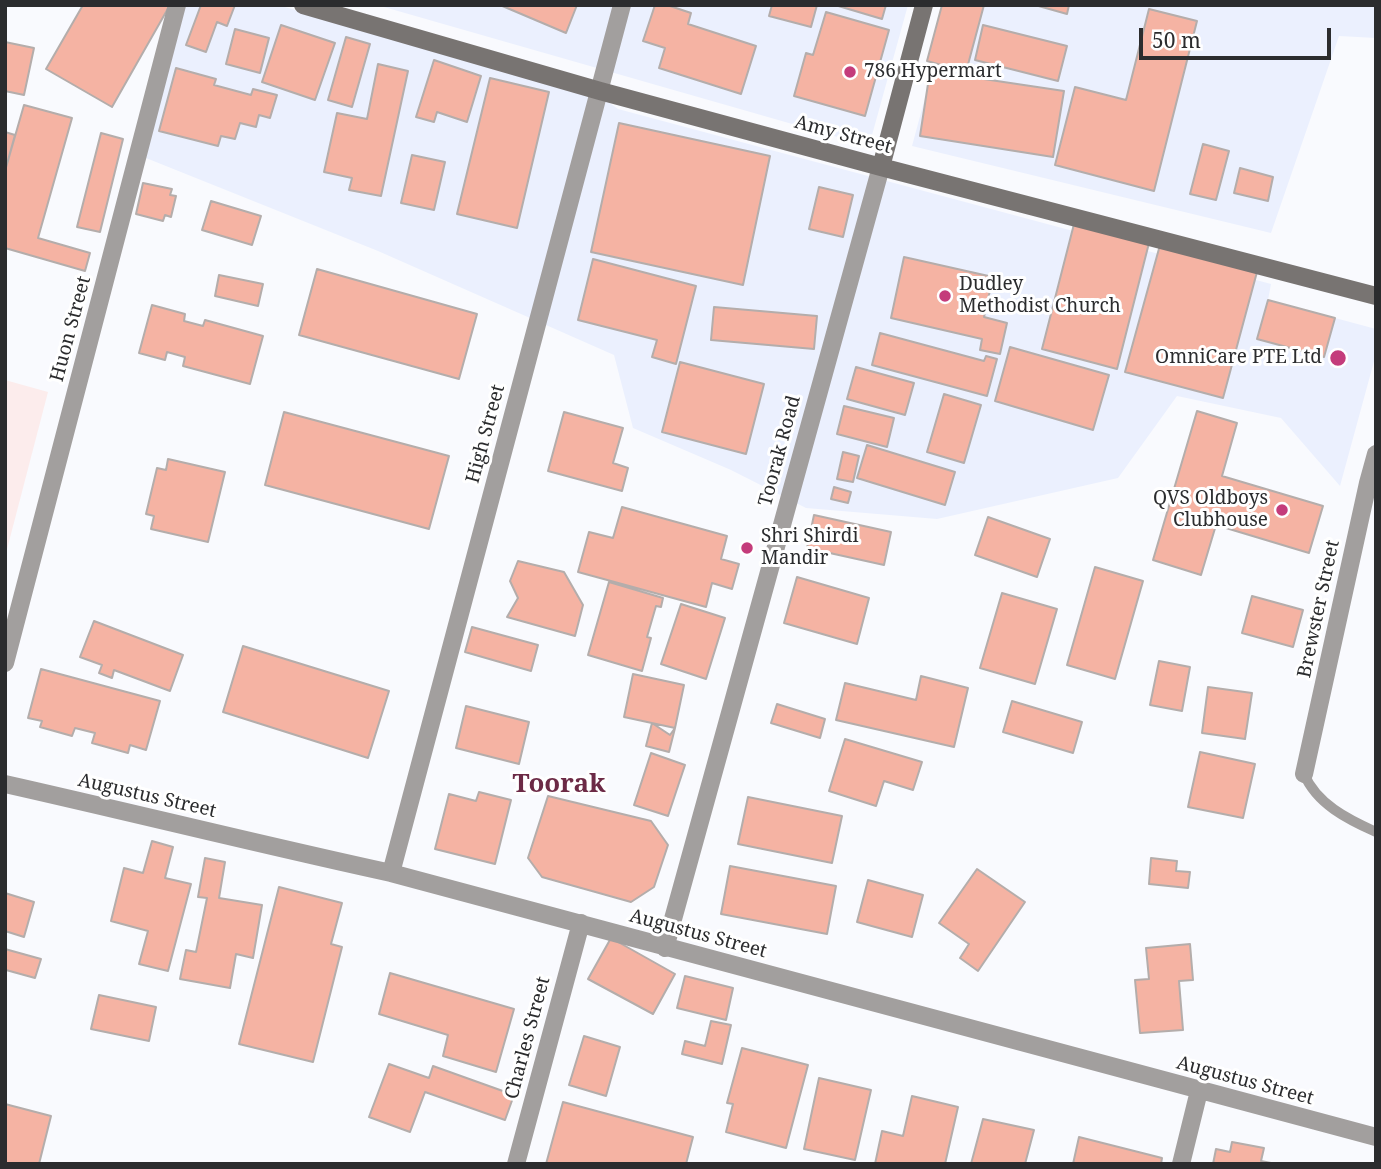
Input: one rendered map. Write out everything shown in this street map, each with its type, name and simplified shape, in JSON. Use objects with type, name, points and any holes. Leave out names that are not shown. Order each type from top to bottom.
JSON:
[{"type":"main road","name":"Toorak Road","points":[[881,167],[924,5]]},
{"type":"main road","name":"Amy Street","points":[[309,6],[600,91],[1376,296]]},
{"type":"street","name":"Huon Street","points":[[5,663],[177,5]]},
{"type":"street","name":"High Street","points":[[391,873],[622,5]]},
{"type":"street","name":"Toorak Road","points":[[665,948],[881,167]]},
{"type":"street","name":"Brewster Street","points":[[1304,774],[1372,484],[1376,454]]},
{"type":"street","name":"Augustus Street","points":[[5,785],[391,873],[1376,1137]]},
{"type":"street","name":"Charles Street","points":[[516,1164],[581,923]]},
{"type":"street","points":[[1181,1164],[1199,1091]]},
{"type":"lane","points":[[1304,774],[1308,784],[1328,804],[1343,816],[1376,832]]},
{"type":"shaded area","points":[[185,5],[278,5],[607,101],[618,109],[1271,284],[1268,300],[1376,329],[1376,354],[1340,486],[1281,418],[1177,396],[1118,478],[937,519],[806,508],[731,470],[633,428],[614,355],[378,251],[141,156]]},
{"type":"shaded area","points":[[377,5],[908,5],[869,146]]},
{"type":"shaded area","points":[[950,5],[1376,5],[1376,38],[1339,36],[1271,233],[912,146]]},
{"type":"shaded area","points":[[5,380],[48,392],[5,557]]},
{"type":"building","points":[[83,5],[170,5],[112,107],[46,69]]},
{"type":"building","points":[[201,5],[235,5],[227,26],[217,22],[206,52],[186,45]]},
{"type":"building","points":[[500,5],[577,5],[566,33]]},
{"type":"building","points":[[655,5],[667,5],[691,13],[688,24],[756,46],[741,94],[659,68],[665,48],[643,41]]},
{"type":"building","points":[[772,5],[817,5],[811,27],[769,16]]},
{"type":"building","points":[[835,5],[886,5],[882,19]]},
{"type":"building","points":[[942,5],[984,5],[966,72],[927,61]]},
{"type":"building","points":[[1035,5],[1069,5],[1067,14]]},
{"type":"building","points":[[1149,9],[1197,21],[1154,191],[1055,165],[1075,87],[1126,100]]},
{"type":"building","points":[[826,12],[889,30],[865,116],[794,96],[806,53],[813,55]]},
{"type":"building","points":[[281,25],[335,43],[315,100],[262,82]]},
{"type":"building","points":[[983,25],[1067,46],[1058,81],[975,60]]},
{"type":"building","points":[[235,29],[269,38],[260,73],[226,64]]},
{"type":"building","points":[[346,37],[370,44],[352,107],[328,100]]},
{"type":"building","points":[[5,42],[34,48],[24,95],[5,91]]},
{"type":"building","points":[[434,60],[481,76],[467,122],[437,112],[434,122],[416,117]]},
{"type":"building","points":[[378,64],[408,71],[381,196],[349,190],[352,178],[324,172],[337,113],[367,119]]},
{"type":"building","points":[[176,68],[216,79],[214,85],[251,95],[253,89],[277,95],[270,118],[259,115],[256,127],[240,123],[235,139],[221,136],[218,146],[159,131]]},
{"type":"building","points":[[930,71],[1064,91],[1053,157],[920,136]]},
{"type":"building","points":[[490,78],[549,92],[517,228],[457,214]]},
{"type":"building","points":[[24,105],[72,118],[38,238],[90,253],[85,271],[5,248],[5,171]]},
{"type":"building","points":[[619,123],[770,156],[743,285],[591,252]]},
{"type":"building","points":[[5,132],[15,135],[5,171]]},
{"type":"building","points":[[101,133],[123,139],[100,232],[77,227]]},
{"type":"building","points":[[1203,144],[1229,151],[1216,200],[1190,194]]},
{"type":"building","points":[[412,155],[445,162],[434,210],[401,203]]},
{"type":"building","points":[[1240,168],[1273,177],[1268,201],[1234,193]]},
{"type":"building","points":[[143,183],[172,189],[170,195],[176,196],[171,217],[165,215],[163,221],[136,214]]},
{"type":"building","points":[[819,187],[853,195],[843,237],[809,229]]},
{"type":"building","points":[[211,201],[261,216],[252,245],[202,230]]},
{"type":"building","points":[[1074,224],[1149,243],[1117,369],[1042,349]]},
{"type":"building","points":[[1160,245],[1257,272],[1223,398],[1125,372]]},
{"type":"building","points":[[904,257],[993,277],[984,317],[1007,323],[1000,354],[980,350],[982,339],[891,318]]},
{"type":"building","points":[[593,259],[696,286],[676,364],[652,357],[657,340],[578,320]]},
{"type":"building","points":[[317,269],[477,314],[459,379],[299,335]]},
{"type":"building","points":[[219,275],[263,284],[258,306],[215,296]]},
{"type":"building","points":[[1268,300],[1335,318],[1324,357],[1257,339]]},
{"type":"building","points":[[152,305],[185,314],[184,321],[203,326],[205,320],[263,336],[250,384],[183,366],[185,357],[167,352],[165,360],[139,353]]},
{"type":"building","points":[[714,307],[817,316],[814,349],[711,340]]},
{"type":"building","points":[[880,333],[984,361],[986,356],[997,359],[987,396],[872,365]]},
{"type":"building","points":[[1010,347],[1109,375],[1093,430],[995,401]]},
{"type":"building","points":[[680,362],[764,384],[746,454],[662,432]]},
{"type":"building","points":[[856,367],[914,383],[905,415],[847,399]]},
{"type":"building","points":[[944,394],[981,405],[964,463],[927,452]]},
{"type":"building","points":[[844,406],[894,418],[887,447],[837,434]]},
{"type":"building","points":[[1197,411],[1237,423],[1222,476],[1323,506],[1309,553],[1216,525],[1201,575],[1153,560]]},
{"type":"building","points":[[284,412],[449,456],[429,529],[265,485]]},
{"type":"building","points":[[564,412],[623,428],[613,463],[628,468],[622,491],[548,471]]},
{"type":"building","points":[[867,445],[955,472],[945,505],[857,478]]},
{"type":"building","points":[[843,452],[859,456],[853,482],[837,479]]},
{"type":"building","points":[[168,459],[225,472],[208,542],[151,529],[154,516],[146,514],[157,468],[166,470]]},
{"type":"building","points":[[834,487],[851,492],[848,503],[831,499]]},
{"type":"building","points":[[622,507],[727,536],[721,559],[739,564],[732,589],[712,583],[706,607],[578,572],[589,532],[613,538]]},
{"type":"building","points":[[814,515],[891,532],[884,565],[807,548]]},
{"type":"building","points":[[988,517],[1050,539],[1037,577],[975,555]]},
{"type":"building","points":[[518,561],[564,572],[583,605],[575,636],[507,617],[518,598],[510,581]]},
{"type":"building","points":[[1095,567],[1143,581],[1115,679],[1067,665]]},
{"type":"building","points":[[797,577],[869,598],[857,644],[784,623]]},
{"type":"building","points":[[609,582],[663,598],[661,607],[656,606],[647,637],[651,638],[642,671],[588,655]]},
{"type":"building","points":[[1002,593],[1057,609],[1035,684],[980,668]]},
{"type":"building","points":[[1252,596],[1303,610],[1293,647],[1242,633]]},
{"type":"building","points":[[681,604],[725,618],[706,679],[661,664]]},
{"type":"building","points":[[94,621],[183,655],[170,691],[114,670],[112,678],[99,673],[102,665],[80,657]]},
{"type":"building","points":[[472,627],[538,645],[531,671],[465,652]]},
{"type":"building","points":[[243,646],[389,691],[368,758],[223,712]]},
{"type":"building","points":[[1159,661],[1190,667],[1182,711],[1150,705]]},
{"type":"building","points":[[41,669],[160,701],[146,750],[130,745],[128,753],[92,743],[95,733],[75,728],[72,736],[40,727],[42,721],[28,718]]},
{"type":"building","points":[[633,674],[684,685],[675,728],[624,717]]},
{"type":"building","points":[[921,676],[968,688],[954,747],[836,720],[845,683],[916,700]]},
{"type":"building","points":[[1208,687],[1252,693],[1245,739],[1202,733]]},
{"type":"building","points":[[1012,701],[1082,722],[1073,753],[1003,732]]},
{"type":"building","points":[[777,704],[825,719],[820,738],[771,723]]},
{"type":"building","points":[[466,706],[529,722],[519,764],[456,748]]},
{"type":"building","points":[[652,723],[670,735],[675,728],[669,752],[646,746]]},
{"type":"building","points":[[845,739],[922,762],[913,790],[884,781],[876,806],[829,791]]},
{"type":"building","points":[[1200,752],[1255,764],[1243,818],[1188,807]]},
{"type":"building","points":[[651,753],[685,765],[668,816],[634,805]]},
{"type":"building","points":[[479,792],[511,800],[495,864],[435,849],[449,794],[476,801]]},
{"type":"building","points":[[548,796],[651,821],[668,845],[654,887],[631,902],[542,877],[528,858]]},
{"type":"building","points":[[748,797],[842,816],[832,863],[738,844]]},
{"type":"building","points":[[152,841],[173,847],[165,878],[191,884],[168,971],[139,964],[148,931],[111,921],[124,868],[143,873]]},
{"type":"building","points":[[205,858],[225,862],[219,898],[262,905],[253,958],[236,954],[230,988],[180,979],[186,950],[196,952],[207,898],[198,897]]},
{"type":"building","points":[[1151,858],[1177,861],[1176,871],[1190,872],[1188,888],[1149,884]]},
{"type":"building","points":[[730,866],[836,886],[827,934],[721,914]]},
{"type":"building","points":[[977,869],[1025,902],[978,971],[960,958],[969,944],[939,923]]},
{"type":"building","points":[[868,880],[923,895],[912,937],[857,922]]},
{"type":"building","points":[[279,887],[342,903],[331,944],[342,947],[313,1062],[239,1044]]},
{"type":"building","points":[[5,893],[34,902],[24,937],[5,931]]},
{"type":"building","points":[[611,938],[675,974],[653,1014],[588,979]]},
{"type":"building","points":[[1190,944],[1193,980],[1179,981],[1183,1030],[1140,1033],[1135,980],[1149,979],[1146,948]]},
{"type":"building","points":[[5,949],[41,959],[35,978],[6,970],[5,972]]},
{"type":"building","points":[[390,973],[514,1009],[496,1072],[443,1056],[448,1035],[379,1014]]},
{"type":"building","points":[[685,976],[733,988],[726,1020],[677,1008]]},
{"type":"building","points":[[99,995],[156,1007],[149,1041],[91,1029]]},
{"type":"building","points":[[711,1021],[731,1025],[722,1064],[682,1054],[685,1041],[705,1046]]},
{"type":"building","points":[[584,1036],[620,1047],[606,1096],[569,1085]]},
{"type":"building","points":[[742,1048],[808,1065],[786,1148],[726,1132],[733,1104],[727,1103]]},
{"type":"building","points":[[389,1064],[429,1078],[433,1066],[514,1095],[505,1120],[425,1092],[410,1132],[369,1117]]},
{"type":"building","points":[[819,1078],[871,1090],[855,1160],[804,1149]]},
{"type":"building","points":[[912,1096],[958,1107],[945,1164],[875,1164],[882,1131],[903,1136]]},
{"type":"building","points":[[563,1102],[693,1137],[686,1164],[546,1164]]},
{"type":"building","points":[[5,1104],[51,1116],[39,1164],[5,1164]]},
{"type":"building","points":[[983,1119],[1034,1130],[1025,1164],[971,1164]]},
{"type":"building","points":[[1079,1137],[1162,1158],[1161,1164],[1073,1164]]},
{"type":"building","points":[[1232,1142],[1264,1148],[1261,1161],[1276,1164],[1213,1164],[1216,1149],[1230,1152]]},
{"type":"place","name":"786 Hypermart","points":[[850,72]]},
{"type":"place","name":"Dudley Methodist Church","points":[[945,296]]},
{"type":"place","name":"OmniCare PTE Ltd","points":[[1338,358]]},
{"type":"place","name":"QVS Oldboys Clubhouse","points":[[1282,510]]},
{"type":"place","name":"Shri Shirdi Mandir","points":[[747,548]]},
{"type":"district","name":"Toorak","points":[[559,785]]}]
